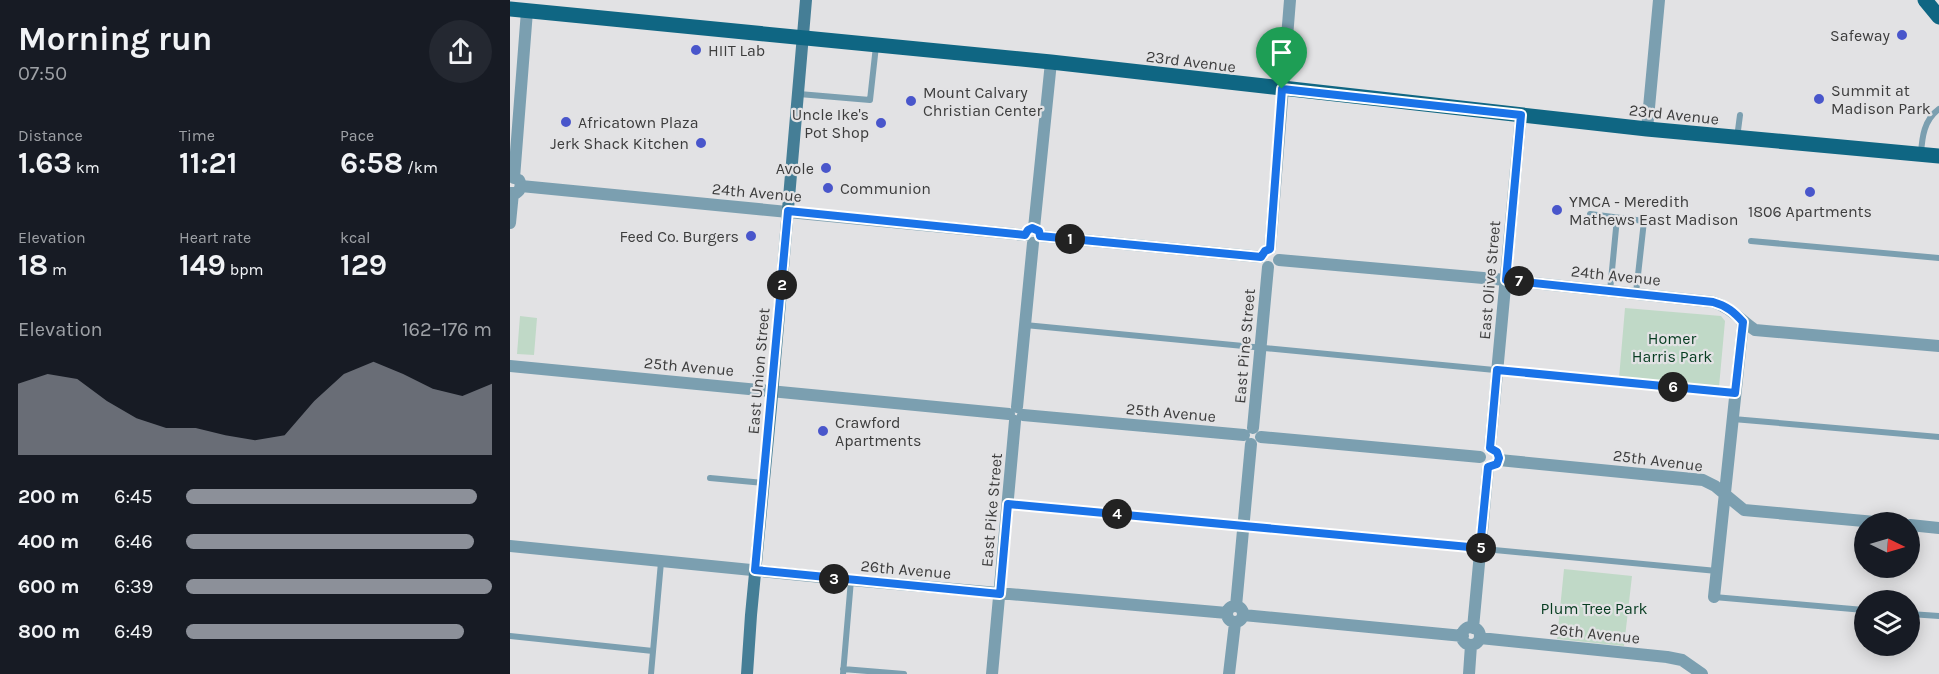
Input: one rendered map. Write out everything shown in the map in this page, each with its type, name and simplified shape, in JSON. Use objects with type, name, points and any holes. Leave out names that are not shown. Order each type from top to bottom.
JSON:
[{"type":"main road","name":"East Union Street","points":[[747,674],[806,0]]},
{"type":"main road","name":"23rd Avenue","points":[[510,9],[1051,62],[1647,129],[1939,156]]},
{"type":"street","name":"East Pine Street","points":[[1229,674],[1261,347],[1290,0]]},
{"type":"street","points":[[1647,129],[1659,0]]},
{"type":"street","points":[[510,223],[527,10]]},
{"type":"street","name":"East Pike Street","points":[[992,674],[1051,62]]},
{"type":"street","name":"East Olive Street","points":[[1490,448],[1521,115]]},
{"type":"street","name":"24th Avenue","points":[[514,186],[1267,258],[1278,253],[1279,260],[1506,280],[1713,302],[1724,305],[1755,330],[1939,346]]},
{"type":"street","points":[[1714,597],[1743,322]]},
{"type":"street","name":"25th Avenue","points":[[510,366],[1480,457]]},
{"type":"street","points":[[1468,674],[1480,548],[1493,463],[1497,452],[1490,448],[1484,450],[1480,457],[1482,464],[1493,463]]},
{"type":"street","name":"25th Avenue","points":[[1493,463],[1703,480],[1715,486],[1744,510],[1854,520]]},
{"type":"street","points":[[1920,526],[1939,528]]},
{"type":"street","name":"26th Avenue","points":[[510,546],[1667,657],[1682,660],[1702,674]]},
{"type":"lane","points":[[799,94],[870,100],[876,45]]},
{"type":"lane","points":[[1920,155],[1922,134],[1929,120],[1939,109]]},
{"type":"lane","points":[[1737,138],[1740,115]]},
{"type":"lane","points":[[1590,214],[1644,221],[1636,294]]},
{"type":"lane","points":[[1610,291],[1617,218]]},
{"type":"lane","points":[[1751,241],[1939,258]]},
{"type":"lane","points":[[1025,325],[1735,393]]},
{"type":"lane","points":[[1733,419],[1939,437]]},
{"type":"lane","points":[[710,478],[764,483]]},
{"type":"lane","points":[[1008,504],[1717,571]]},
{"type":"lane","points":[[651,674],[661,562]]},
{"type":"lane","points":[[851,580],[843,672],[904,674]]},
{"type":"lane","points":[[1714,597],[1854,609]]},
{"type":"lane","points":[[1920,615],[1939,616]]},
{"type":"lane","points":[[510,636],[653,651]]},
{"type":"green space","name":"Homer Harris Park","points":[[1625,308],[1721,316],[1725,321],[1719,387],[1619,378]]},
{"type":"green space","points":[[520,316],[537,318],[534,355],[517,354]]},
{"type":"green space","name":"Plum Tree Park","points":[[1564,569],[1632,576],[1624,646],[1557,639]]},
{"type":"place","name":"Safeway","points":[[1902,35]]},
{"type":"place","name":"HIIT Lab","points":[[696,50]]},
{"type":"place","name":"Summit at Madison Park","points":[[1819,99]]},
{"type":"place","name":"Mount Calvary Christian Center","points":[[911,101]]},
{"type":"place","name":"Africatown Plaza","points":[[566,122]]},
{"type":"place","name":"Uncle Ike's Pot Shop","points":[[881,123]]},
{"type":"place","name":"Jerk Shack Kitchen","points":[[701,143]]},
{"type":"place","name":"Avole","points":[[826,168]]},
{"type":"place","name":"Communion","points":[[828,188]]},
{"type":"place","name":"1806 Apartments","points":[[1810,192]]},
{"type":"place","name":"YMCA - Meredith Mathews East Madison","points":[[1557,210]]},
{"type":"place","name":"Feed Co. Burgers","points":[[751,236]]},
{"type":"place","name":"Crawford Apartments","points":[[823,431]]},
{"type":"route","points":[[1282,89],[1521,115],[1506,280],[1724,305],[1743,322],[1735,393],[1497,370],[1490,448],[1497,452],[1499,458],[1497,464],[1488,467],[1480,548],[1008,504],[1000,594],[755,570],[788,211],[1025,235],[1032,228],[1039,231],[1040,236],[1261,257],[1265,251],[1270,249],[1282,89]]}]
